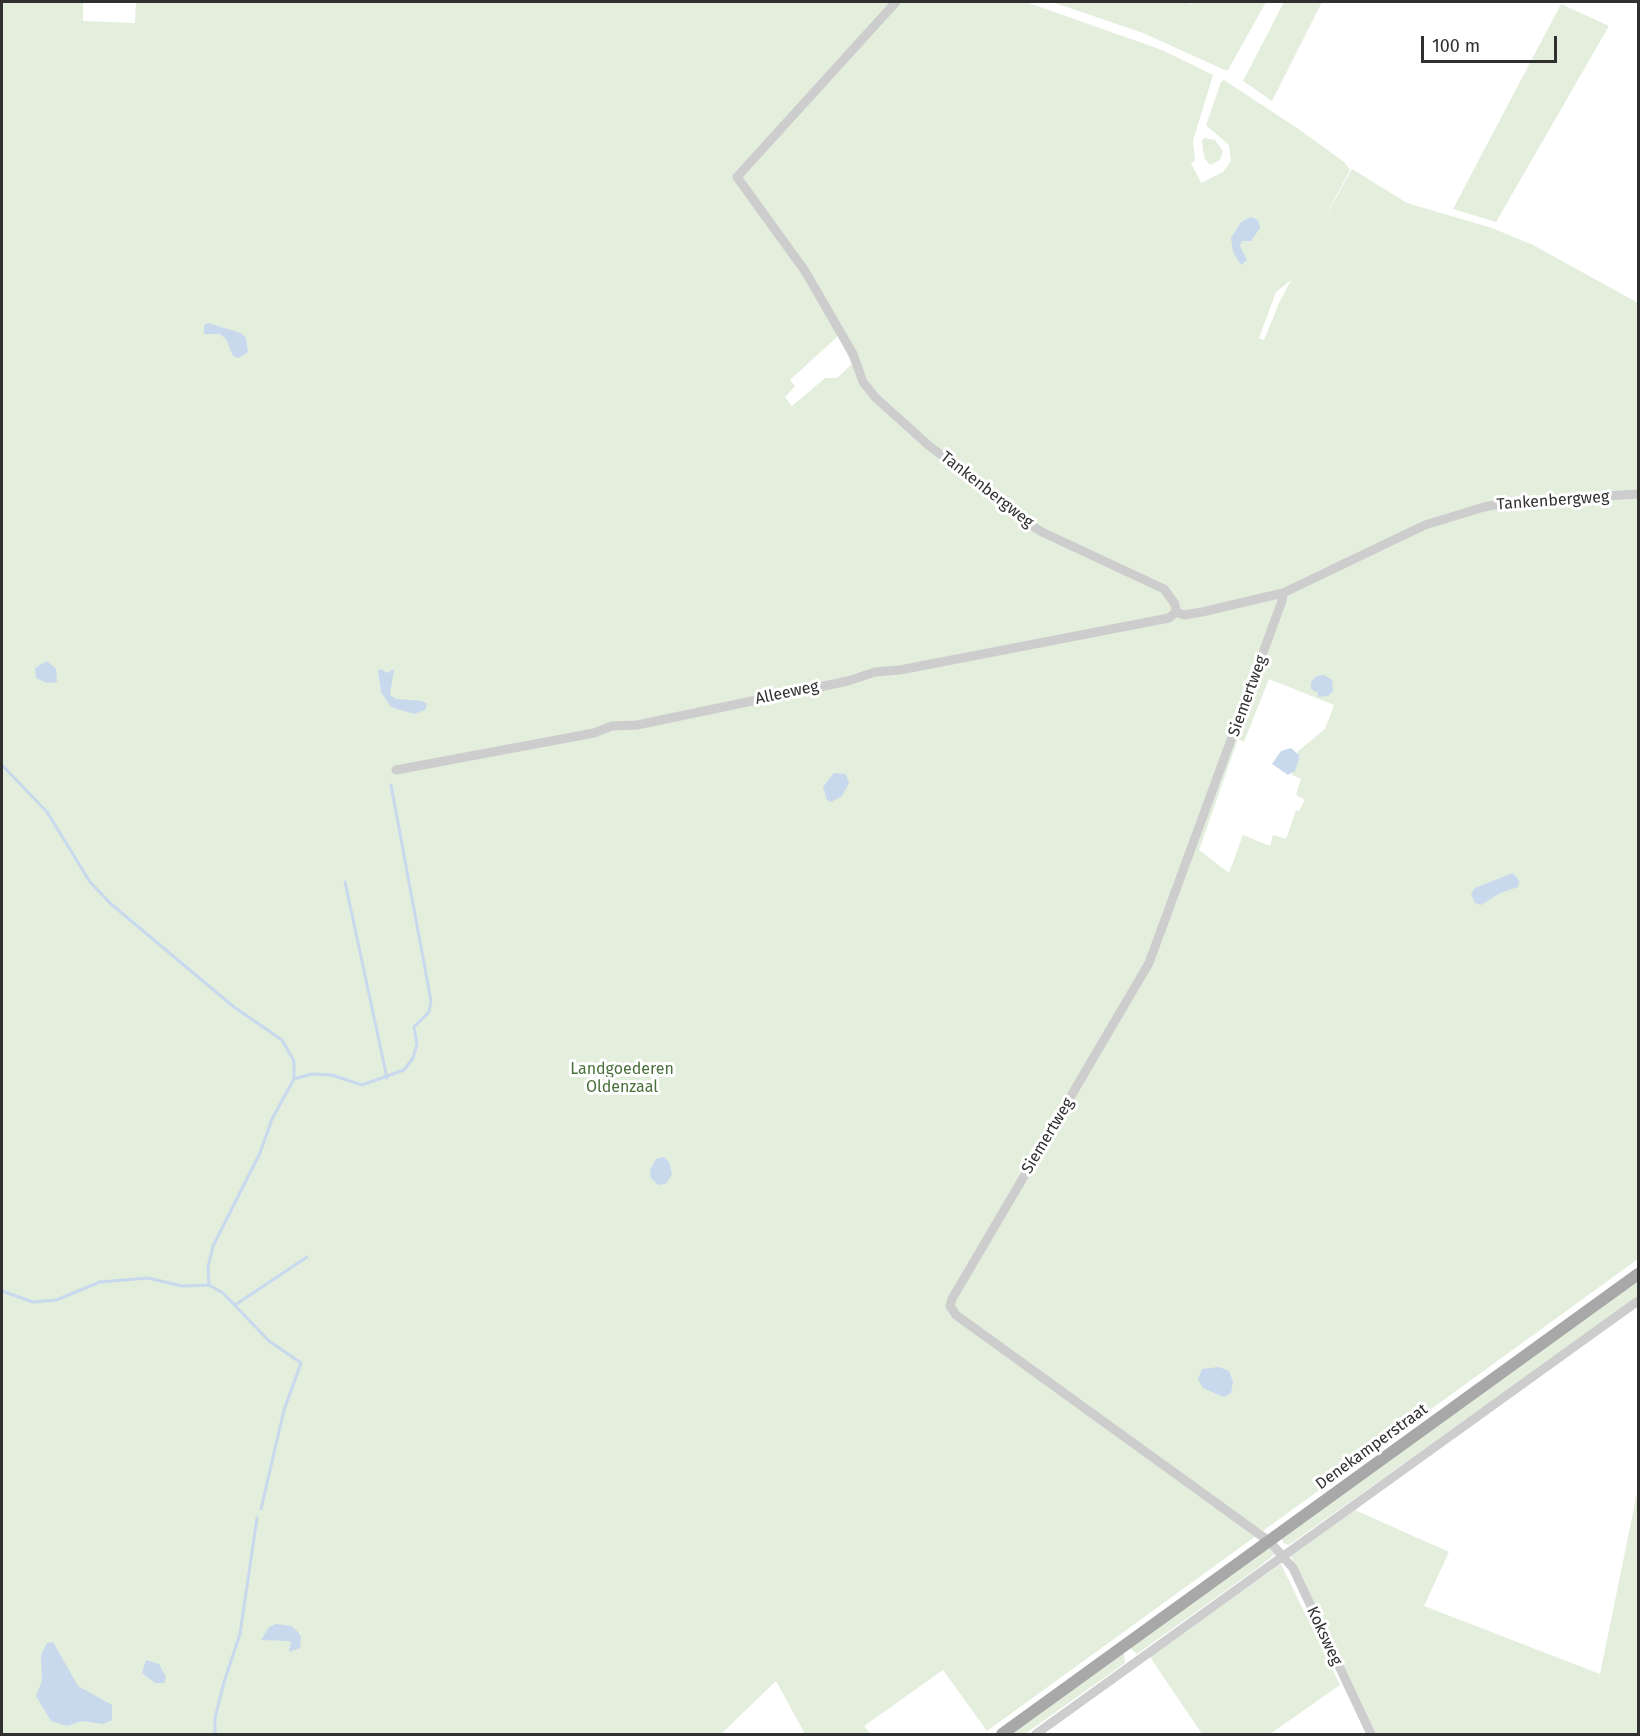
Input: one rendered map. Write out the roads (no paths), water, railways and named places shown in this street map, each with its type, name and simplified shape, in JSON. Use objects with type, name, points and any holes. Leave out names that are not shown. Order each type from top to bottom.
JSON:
[{"type":"main road","name":"Denekamperstraat","points":[[1002,1734],[1638,1274]]},
{"type":"street","name":"Tankenbergweg","points":[[896,2],[737,177],[805,271],[853,354],[863,382],[875,397],[928,445],[980,484],[1015,515],[1041,532],[1164,589],[1175,604],[1176,612],[1184,615],[1283,593],[1404,534],[1453,515],[1497,504],[1638,494]]},
{"type":"street","name":"Siemertweg","points":[[1270,1542],[956,1316],[950,1303],[1149,963],[1283,593]]},
{"type":"street","name":"Alleeweg","points":[[396,770],[594,733],[612,726],[637,725],[848,681],[875,672],[900,670],[1169,618],[1176,612]]},
{"type":"street","points":[[1036,1734],[1638,1301]]},
{"type":"street","name":"Koksweg","points":[[1270,1542],[1293,1569],[1371,1734]]},
{"type":"street","points":[[1124,1646],[1135,1663]]},
{"type":"water","points":[[1251,217],[1258,220],[1260,228],[1251,241],[1242,241],[1240,246],[1247,260],[1241,265],[1233,252],[1231,238],[1241,222]]},
{"type":"water","points":[[208,323],[241,333],[246,338],[248,352],[239,358],[233,356],[226,339],[220,334],[204,334],[204,325]]},
{"type":"water","points":[[47,661],[56,669],[57,682],[47,683],[36,678],[35,668]]},
{"type":"water","points":[[381,669],[387,673],[394,669],[390,695],[396,699],[422,701],[427,704],[425,710],[414,714],[391,707],[381,692],[378,671]]},
{"type":"water","points":[[1324,675],[1332,680],[1333,691],[1328,696],[1318,697],[1318,693],[1311,689],[1311,682],[1317,676]]},
{"type":"water","points":[[1291,748],[1299,755],[1299,759],[1295,771],[1288,775],[1272,764],[1281,751]]},
{"type":"water","points":[[834,773],[846,774],[849,783],[842,796],[831,802],[827,800],[823,787]]},
{"type":"water","points":[[1513,873],[1519,881],[1518,887],[1500,893],[1481,905],[1475,903],[1471,894],[1475,888]]},
{"type":"water","points":[[664,1157],[669,1162],[672,1174],[666,1184],[658,1185],[651,1178],[650,1170],[656,1159]]},
{"type":"water","points":[[1219,1367],[1229,1371],[1233,1382],[1231,1393],[1224,1397],[1203,1388],[1198,1379],[1202,1369]]},
{"type":"water","points":[[276,1624],[291,1626],[298,1632],[301,1637],[300,1648],[289,1652],[291,1642],[289,1641],[261,1640],[269,1627]]},
{"type":"water","points":[[53,1642],[78,1686],[112,1705],[112,1720],[103,1724],[82,1721],[67,1726],[51,1721],[36,1696],[42,1681],[41,1655],[47,1643]]},
{"type":"water","points":[[146,1660],[159,1664],[166,1677],[164,1683],[155,1683],[142,1673]]},
{"type":"waterway","points":[[2,765],[47,812],[90,882],[111,904],[234,1007],[282,1040],[294,1061],[294,1079]]},
{"type":"waterway","points":[[209,1285],[208,1267],[213,1246],[260,1153],[272,1119],[294,1079],[312,1074],[332,1075],[362,1085],[404,1070],[413,1058],[417,1044],[414,1027],[429,1012],[431,1001],[391,785]]},
{"type":"waterway","points":[[345,882],[387,1078]]},
{"type":"waterway","points":[[235,1305],[307,1257]]},
{"type":"waterway","points":[[2,1291],[33,1302],[56,1300],[100,1282],[148,1278],[182,1286],[209,1285],[223,1293],[269,1341],[301,1363],[284,1410],[261,1509]]},
{"type":"waterway","points":[[215,1734],[215,1718],[240,1634],[257,1518]]},
{"type":"park label","name":"Landgoederen Oldenzaal","points":[[622,1079]]}]
